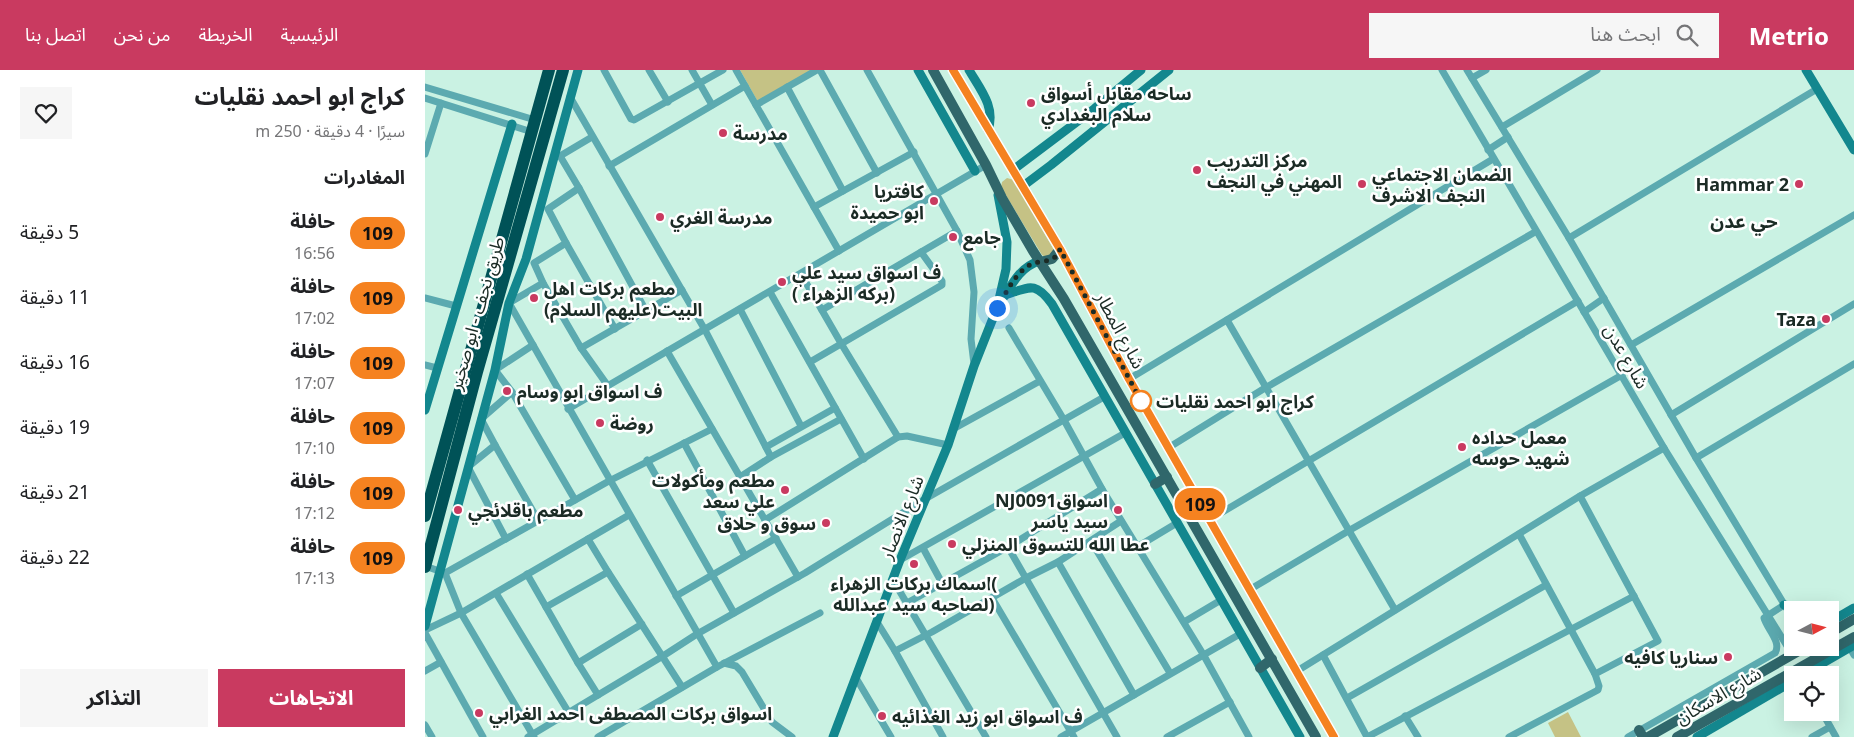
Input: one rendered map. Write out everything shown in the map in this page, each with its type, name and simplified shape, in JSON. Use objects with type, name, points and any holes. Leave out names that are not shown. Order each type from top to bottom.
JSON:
[{"type":"highway","name":"طريق نجف - ابو صخير","points":[[425,566],[465,393],[549,70]]},
{"type":"highway","name":"طريق نجف - ابو صخير","points":[[471,370],[563,70]]},
{"type":"highway","name":"طريق نجف - ابو صخير","points":[[425,516],[465,393]]},
{"type":"main road","name":"شارع المطار","points":[[933,70],[986,166],[1001,172],[1023,186],[1060,249],[1129,379],[1334,737]]},
{"type":"main road","name":"شارع المطار","points":[[953,70],[988,130],[1001,172],[1039,261],[1065,299],[1316,737]]},
{"type":"main road","points":[[1039,261],[1046,262],[1052,259],[1060,249]]},
{"type":"main road","points":[[1155,484],[1167,477]]},
{"type":"main road","points":[[1839,628],[1854,619]]},
{"type":"main road","name":"شارع الاسكان","points":[[1811,666],[1854,637]]},
{"type":"main road","name":"شارع الاسكان","points":[[1648,737],[1789,656]]},
{"type":"main road","points":[[1259,668],[1272,659]]},
{"type":"main road","name":"شارع الاسكان","points":[[1677,737],[1784,681]]},
{"type":"main road","points":[[1293,695],[1303,694],[1306,687]]},
{"type":"main road","points":[[1309,724],[1313,717],[1322,716]]},
{"type":"street","points":[[425,626],[442,572],[495,370],[509,304],[530,261],[578,70]]},
{"type":"street","points":[[603,70],[633,120],[637,120],[723,70]]},
{"type":"street","points":[[649,70],[668,102]]},
{"type":"street","points":[[692,70],[712,105]]},
{"type":"street","points":[[736,70],[839,251]]},
{"type":"street","points":[[756,105],[819,70],[877,173]]},
{"type":"street","points":[[867,70],[938,195],[970,260],[975,292],[971,339],[974,366]]},
{"type":"street","points":[[918,70],[975,171]]},
{"type":"street","points":[[969,70],[989,104],[991,120],[988,130]]},
{"type":"street","points":[[1001,172],[1094,109],[1141,70]]},
{"type":"street","points":[[1146,70],[1148,76],[1157,80]]},
{"type":"street","points":[[1023,186],[1169,70]]},
{"type":"street","name":"شارع عدن","points":[[1442,70],[1535,232],[1578,301],[1664,448],[1784,641]]},
{"type":"street","name":"شارع عدن","points":[[1467,70],[1569,238],[1696,458],[1784,605]]},
{"type":"street","points":[[1472,78],[1486,70]]},
{"type":"street","points":[[1502,128],[1597,70]]},
{"type":"street","points":[[1806,70],[1854,150]]},
{"type":"street","points":[[1133,77],[1141,81],[1143,90]]},
{"type":"street","points":[[609,166],[745,86]]},
{"type":"street","points":[[425,87],[534,126]]},
{"type":"street","points":[[787,88],[843,191]]},
{"type":"street","points":[[1569,238],[1817,89]]},
{"type":"street","points":[[570,97],[705,330],[771,457]]},
{"type":"street","points":[[425,98],[512,124],[534,126]]},
{"type":"street","points":[[425,154],[441,103]]},
{"type":"street","points":[[425,410],[512,124]]},
{"type":"street","points":[[558,153],[593,137]]},
{"type":"street","points":[[1488,150],[1508,138]]},
{"type":"street","points":[[814,207],[914,152]]},
{"type":"street","points":[[558,153],[646,311]]},
{"type":"street","points":[[1129,379],[1493,159]]},
{"type":"street","points":[[568,409],[986,166]]},
{"type":"street","name":"شارع الانصار","points":[[833,737],[900,560],[955,428],[974,366],[997,308],[1006,269],[1007,242],[1001,172]]},
{"type":"street","points":[[544,207],[579,188]]},
{"type":"street","points":[[544,207],[615,329]]},
{"type":"street","points":[[1631,345],[1854,215]]},
{"type":"street","points":[[822,310],[957,231]]},
{"type":"street","points":[[1168,448],[1265,388],[1535,232]]},
{"type":"street","points":[[530,261],[566,243]]},
{"type":"street","points":[[810,362],[942,286],[942,281],[921,252]]},
{"type":"street","points":[[530,261],[581,348],[608,386]]},
{"type":"street","name":"شارع الانصار","points":[[997,308],[1020,273],[1031,264],[1039,261]]},
{"type":"street","points":[[801,274],[898,437]]},
{"type":"street","points":[[509,304],[543,283]]},
{"type":"street","points":[[1005,295],[1029,288],[1037,289],[1043,292],[1059,315],[1300,737]]},
{"type":"street","points":[[581,348],[682,290]]},
{"type":"street","points":[[771,292],[864,459]]},
{"type":"street","points":[[425,298],[456,306]]},
{"type":"street","points":[[1584,312],[1604,298]]},
{"type":"street","points":[[1209,520],[1578,301]]},
{"type":"street","points":[[509,304],[697,634],[720,665],[736,666],[742,672],[772,722],[792,737]]},
{"type":"street","points":[[1671,415],[1854,304]]},
{"type":"street","points":[[740,309],[801,426]]},
{"type":"street","points":[[1227,320],[1395,610]]},
{"type":"street","points":[[1009,328],[1121,521],[1203,654],[1247,736]]},
{"type":"street","points":[[495,370],[533,345]]},
{"type":"street","points":[[667,352],[798,577]]},
{"type":"street","points":[[1696,458],[1854,364]]},
{"type":"street","points":[[425,365],[437,368]]},
{"type":"street","points":[[495,370],[512,392],[575,500]]},
{"type":"street","points":[[1249,590],[1349,530],[1621,376]]},
{"type":"street","points":[[955,428],[1040,381]]},
{"type":"street","points":[[481,419],[512,392]]},
{"type":"street","points":[[425,566],[442,572],[461,613],[531,736],[697,634],[798,577],[925,499],[1105,397]]},
{"type":"street","points":[[766,447],[835,408]]},
{"type":"street","points":[[481,419],[538,520]]},
{"type":"street","points":[[740,477],[771,457],[841,419]]},
{"type":"street","points":[[442,572],[647,460],[712,429]]},
{"type":"street","points":[[900,560],[1125,433]]},
{"type":"street","points":[[765,520],[898,437],[907,436],[948,444]]},
{"type":"street","points":[[684,443],[745,556]]},
{"type":"street","points":[[468,467],[495,445]]},
{"type":"street","points":[[1297,671],[1580,496],[1664,448]]},
{"type":"street","points":[[647,460],[711,576],[734,613]]},
{"type":"street","points":[[468,467],[506,538]]},
{"type":"street","points":[[907,603],[1008,547],[1102,489]]},
{"type":"street","points":[[1580,496],[1659,641],[1595,674]]},
{"type":"street","points":[[483,737],[425,632],[629,515]]},
{"type":"street","points":[[895,651],[927,635],[1026,578],[1059,562],[1121,521]]},
{"type":"street","points":[[1137,547],[1177,523]]},
{"type":"street","points":[[1509,737],[1598,690],[1599,686],[1595,674],[1519,534]]},
{"type":"street","points":[[676,596],[775,538]]},
{"type":"street","points":[[588,539],[682,687]]},
{"type":"street","points":[[1091,541],[1170,674]]},
{"type":"street","points":[[1008,547],[1117,737]]},
{"type":"street","points":[[923,548],[942,583]]},
{"type":"street","points":[[1059,562],[1134,695]]},
{"type":"street","points":[[546,607],[608,572]]},
{"type":"street","points":[[527,574],[598,695]]},
{"type":"street","points":[[893,580],[986,737]]},
{"type":"street","points":[[1347,698],[1546,585]]},
{"type":"street","points":[[496,593],[569,713]]},
{"type":"street","points":[[1323,655],[1367,737],[1634,596]]},
{"type":"street","points":[[992,598],[1073,734]]},
{"type":"street","points":[[1184,622],[1221,600]]},
{"type":"street","points":[[1628,737],[1641,734],[1775,653],[1778,648],[1777,643],[1764,620],[1768,615],[1784,605]]},
{"type":"street","points":[[1839,617],[1854,608]]},
{"type":"street","points":[[598,737],[720,665],[820,613]]},
{"type":"street","points":[[877,622],[943,737]]},
{"type":"street","points":[[578,663],[642,624]]},
{"type":"street","points":[[1061,737],[1073,734],[1104,712],[1240,634]]},
{"type":"street","points":[[1815,666],[1853,649]]},
{"type":"street","points":[[425,671],[441,662]]},
{"type":"street","points":[[855,678],[891,737]]},
{"type":"street","points":[[1697,737],[1784,686]]},
{"type":"street","points":[[1167,737],[1230,702]]},
{"type":"street","points":[[1405,716],[1418,737]]},
{"type":"street","points":[[1827,721],[1836,737]]},
{"type":"street","points":[[425,725],[432,737]]},
{"type":"street","points":[[1812,737],[1830,727]]},
{"type":"shaded area","points":[[740,70],[813,70],[758,102]]},
{"type":"shaded area","points":[[1007,178],[1014,180],[1053,248],[1053,253],[1045,257],[1042,255],[1001,187],[1002,182]]},
{"type":"shaded area","points":[[1568,712],[1581,737],[1555,737],[1548,723]]},
{"type":"bus line","name":"109","points":[[953,70],[1060,249],[1129,379],[1334,737]]},
{"type":"place","name":"ساحه مقابل أسواق سلام البغدادي","points":[[1031,103]]},
{"type":"place","name":"مدرسة","points":[[723,133]]},
{"type":"place","name":"مركز التدريب المهني في النجف","points":[[1197,170]]},
{"type":"place","name":"الضمان الاجتماعي النجف الاشرف","points":[[1362,184]]},
{"type":"place","name":"Hammar 2","points":[[1799,184]]},
{"type":"place","name":"كافتريا ابو حميدة","points":[[934,201]]},
{"type":"place","name":"مدرسة الغري","points":[[660,217]]},
{"type":"place","name":"جامع","points":[[953,237]]},
{"type":"place","name":"ف اسواق سيد علي ( بركه الزهراء)","points":[[782,282]]},
{"type":"place","name":"مطعم بركات اهل البيت(عليهم السلام)","points":[[534,298]]},
{"type":"place","name":"Taza","points":[[1826,319]]},
{"type":"place","name":"ف اسواق ابو وسام","points":[[507,391]]},
{"type":"place","name":"كراج ابو احمد نقليات","points":[[1141,401]]},
{"type":"place","name":"روضة","points":[[600,423]]},
{"type":"place","name":"معمل حداده شهيد حوسه","points":[[1462,447]]},
{"type":"place","name":"مطعم ومأكولات علي سعد","points":[[785,490]]},
{"type":"place","name":"مطعم باقلائجي","points":[[458,510]]},
{"type":"place","name":"NJ0091اسواق سيد ياسر","points":[[1118,510]]},
{"type":"place","name":"سوق و حلاق","points":[[826,523]]},
{"type":"place","name":"عطا الله للتسوق المنزلي","points":[[952,544]]},
{"type":"place","name":"اسماك بركات الزهراء( لصاحبه سيد عبدالله)","points":[[914,564]]},
{"type":"place","name":"سناريا كافيه","points":[[1728,657]]},
{"type":"place","name":"اسواق بركات المصطفى احمد الغرابي","points":[[479,713]]},
{"type":"place","name":"ف اسواق ابو زيد الغذائيه","points":[[882,716]]},
{"type":"district","name":"حي عدن","points":[[1744,221]]},
{"type":"route","points":[[997,308],[1016,277],[1025,268],[1039,261],[1049,261],[1057,255],[1060,249],[1141,401]]}]
